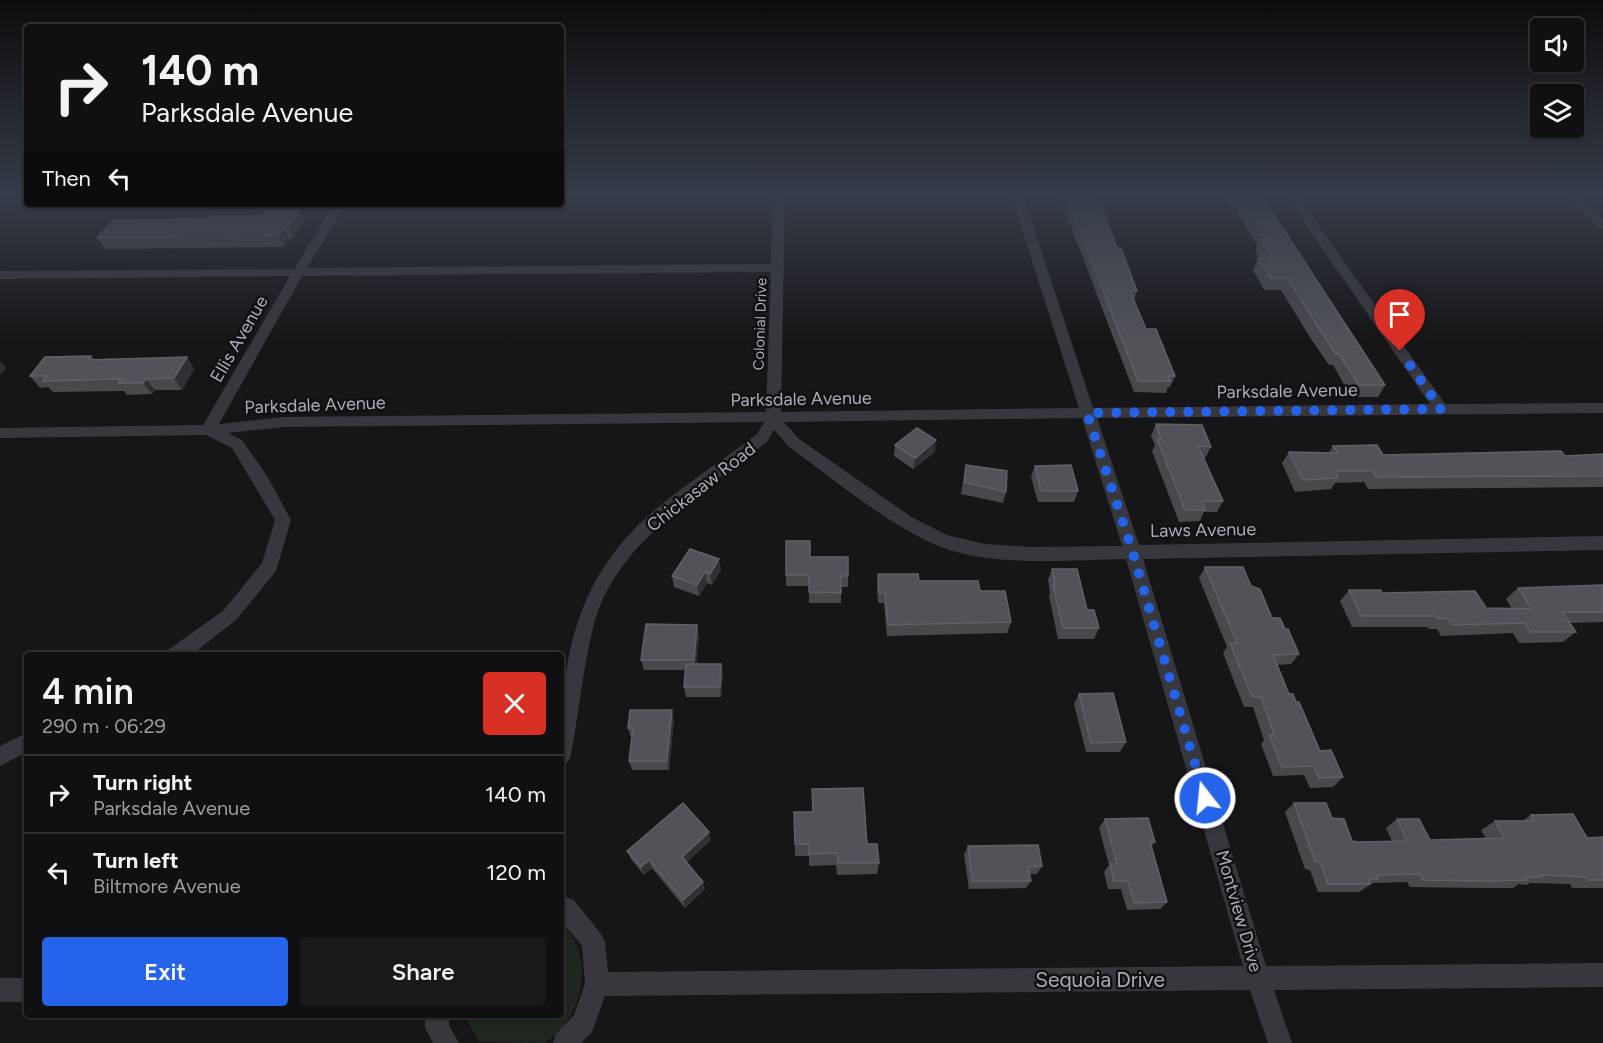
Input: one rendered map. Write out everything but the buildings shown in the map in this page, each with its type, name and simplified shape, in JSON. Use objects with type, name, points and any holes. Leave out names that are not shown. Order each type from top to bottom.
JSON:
[{"type":"street","name":"Ellis Avenue","points":[[208,430],[315,244]]},
{"type":"street","name":"Colonial Drive","points":[[773,419],[778,244]]},
{"type":"street","name":"Montview Drive","points":[[1033,244],[1132,550],[1258,978],[1280,1043]]},
{"type":"street","points":[[1325,244],[1441,409]]},
{"type":"street","points":[[0,275],[299,270],[778,268]]},
{"type":"street","name":"Parksdale Avenue","points":[[0,433],[208,430],[283,422],[773,419],[1087,413],[1603,408]]},
{"type":"street","name":"Laws Avenue","points":[[773,419],[794,443],[907,522],[943,541],[985,551],[1031,554],[1132,550],[1603,543]]},
{"type":"street","name":"Chickasaw Road","points":[[564,738],[585,623],[600,588],[627,548],[656,519],[762,438],[773,419]]},
{"type":"street","points":[[180,652],[230,615],[270,566],[283,520],[261,480],[237,444],[208,430]]},
{"type":"street","points":[[0,757],[24,744]]},
{"type":"street","points":[[564,907],[593,942],[597,984],[583,1023],[565,1043]]},
{"type":"street","name":"Sequoia Drive","points":[[597,984],[1603,975]]},
{"type":"street","points":[[0,990],[24,990]]},
{"type":"street","points":[[437,1018],[437,1028],[447,1043]]},
{"type":"shaded area","points":[[564,926],[578,948],[582,971],[579,995],[570,1018],[545,1043],[479,1042],[466,1018],[564,1018]]},
{"type":"route","points":[[1205,798],[1132,550],[1087,413],[1441,409],[1400,351]]}]
